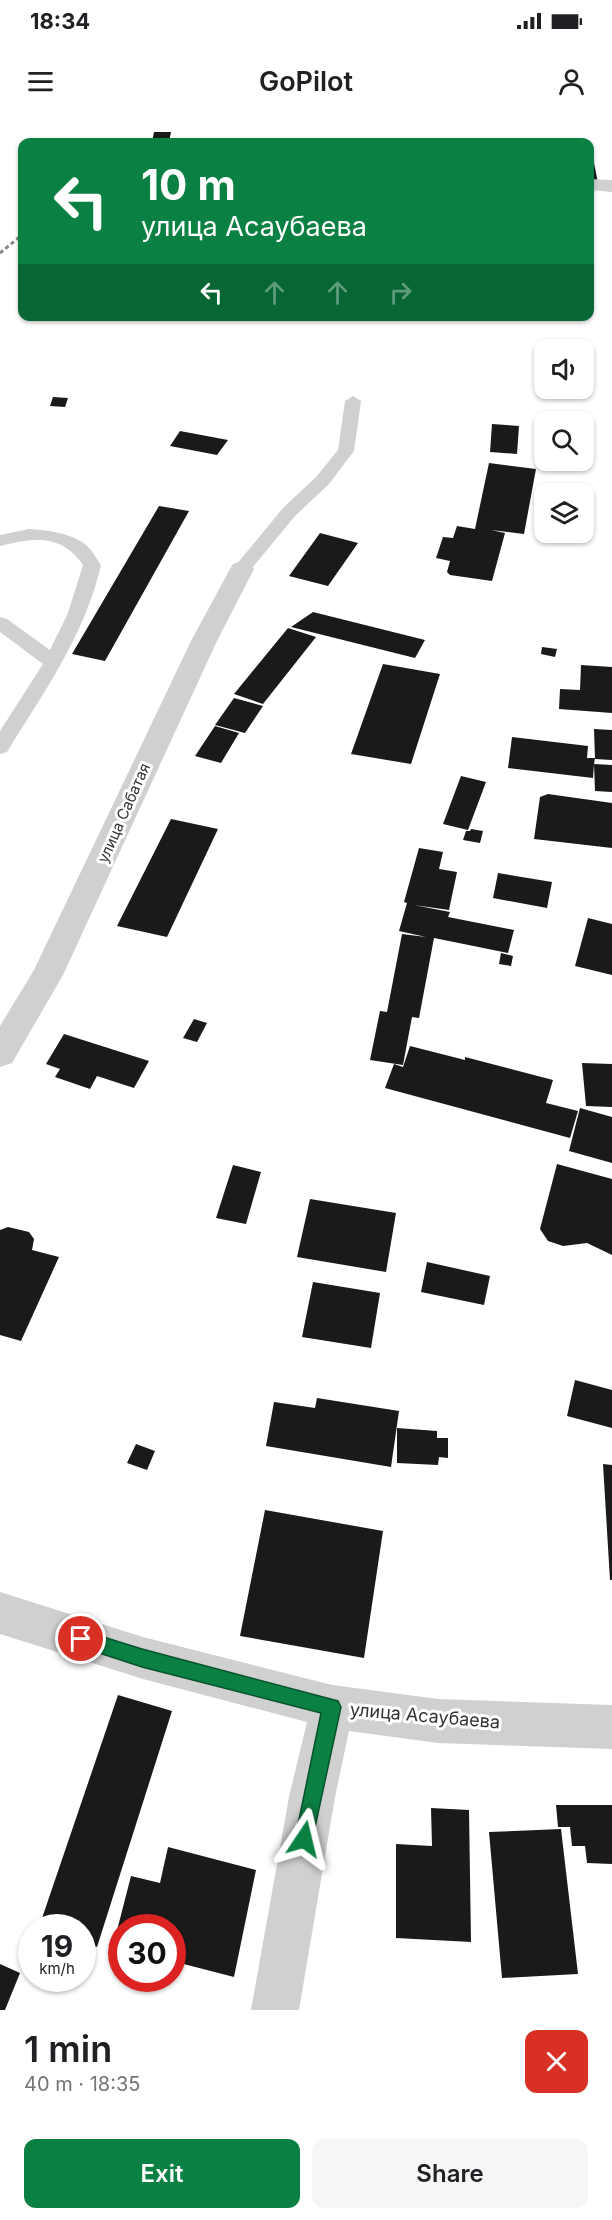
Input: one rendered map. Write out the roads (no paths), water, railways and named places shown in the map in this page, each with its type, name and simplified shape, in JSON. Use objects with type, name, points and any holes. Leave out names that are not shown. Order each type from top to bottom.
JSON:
[{"type":"street","points":[[594,185],[612,186]]},
{"type":"street","name":"улица Сабатая","points":[[0,1054],[47,975],[204,641],[242,569]]},
{"type":"street","name":"улица Асаубаева","points":[[0,1613],[142,1658],[332,1707],[438,1721],[612,1727]]},
{"type":"street","points":[[275,2010],[312,1797],[332,1707]]},
{"type":"lane","points":[[242,569],[289,512],[323,480],[346,451],[353,401]]},
{"type":"lane","points":[[0,541],[9,537],[32,534],[52,536],[80,548],[92,566],[88,589],[53,662],[0,747]]},
{"type":"lane","points":[[0,623],[53,662]]},
{"type":"railway","points":[[0,253],[18,238]]}]
